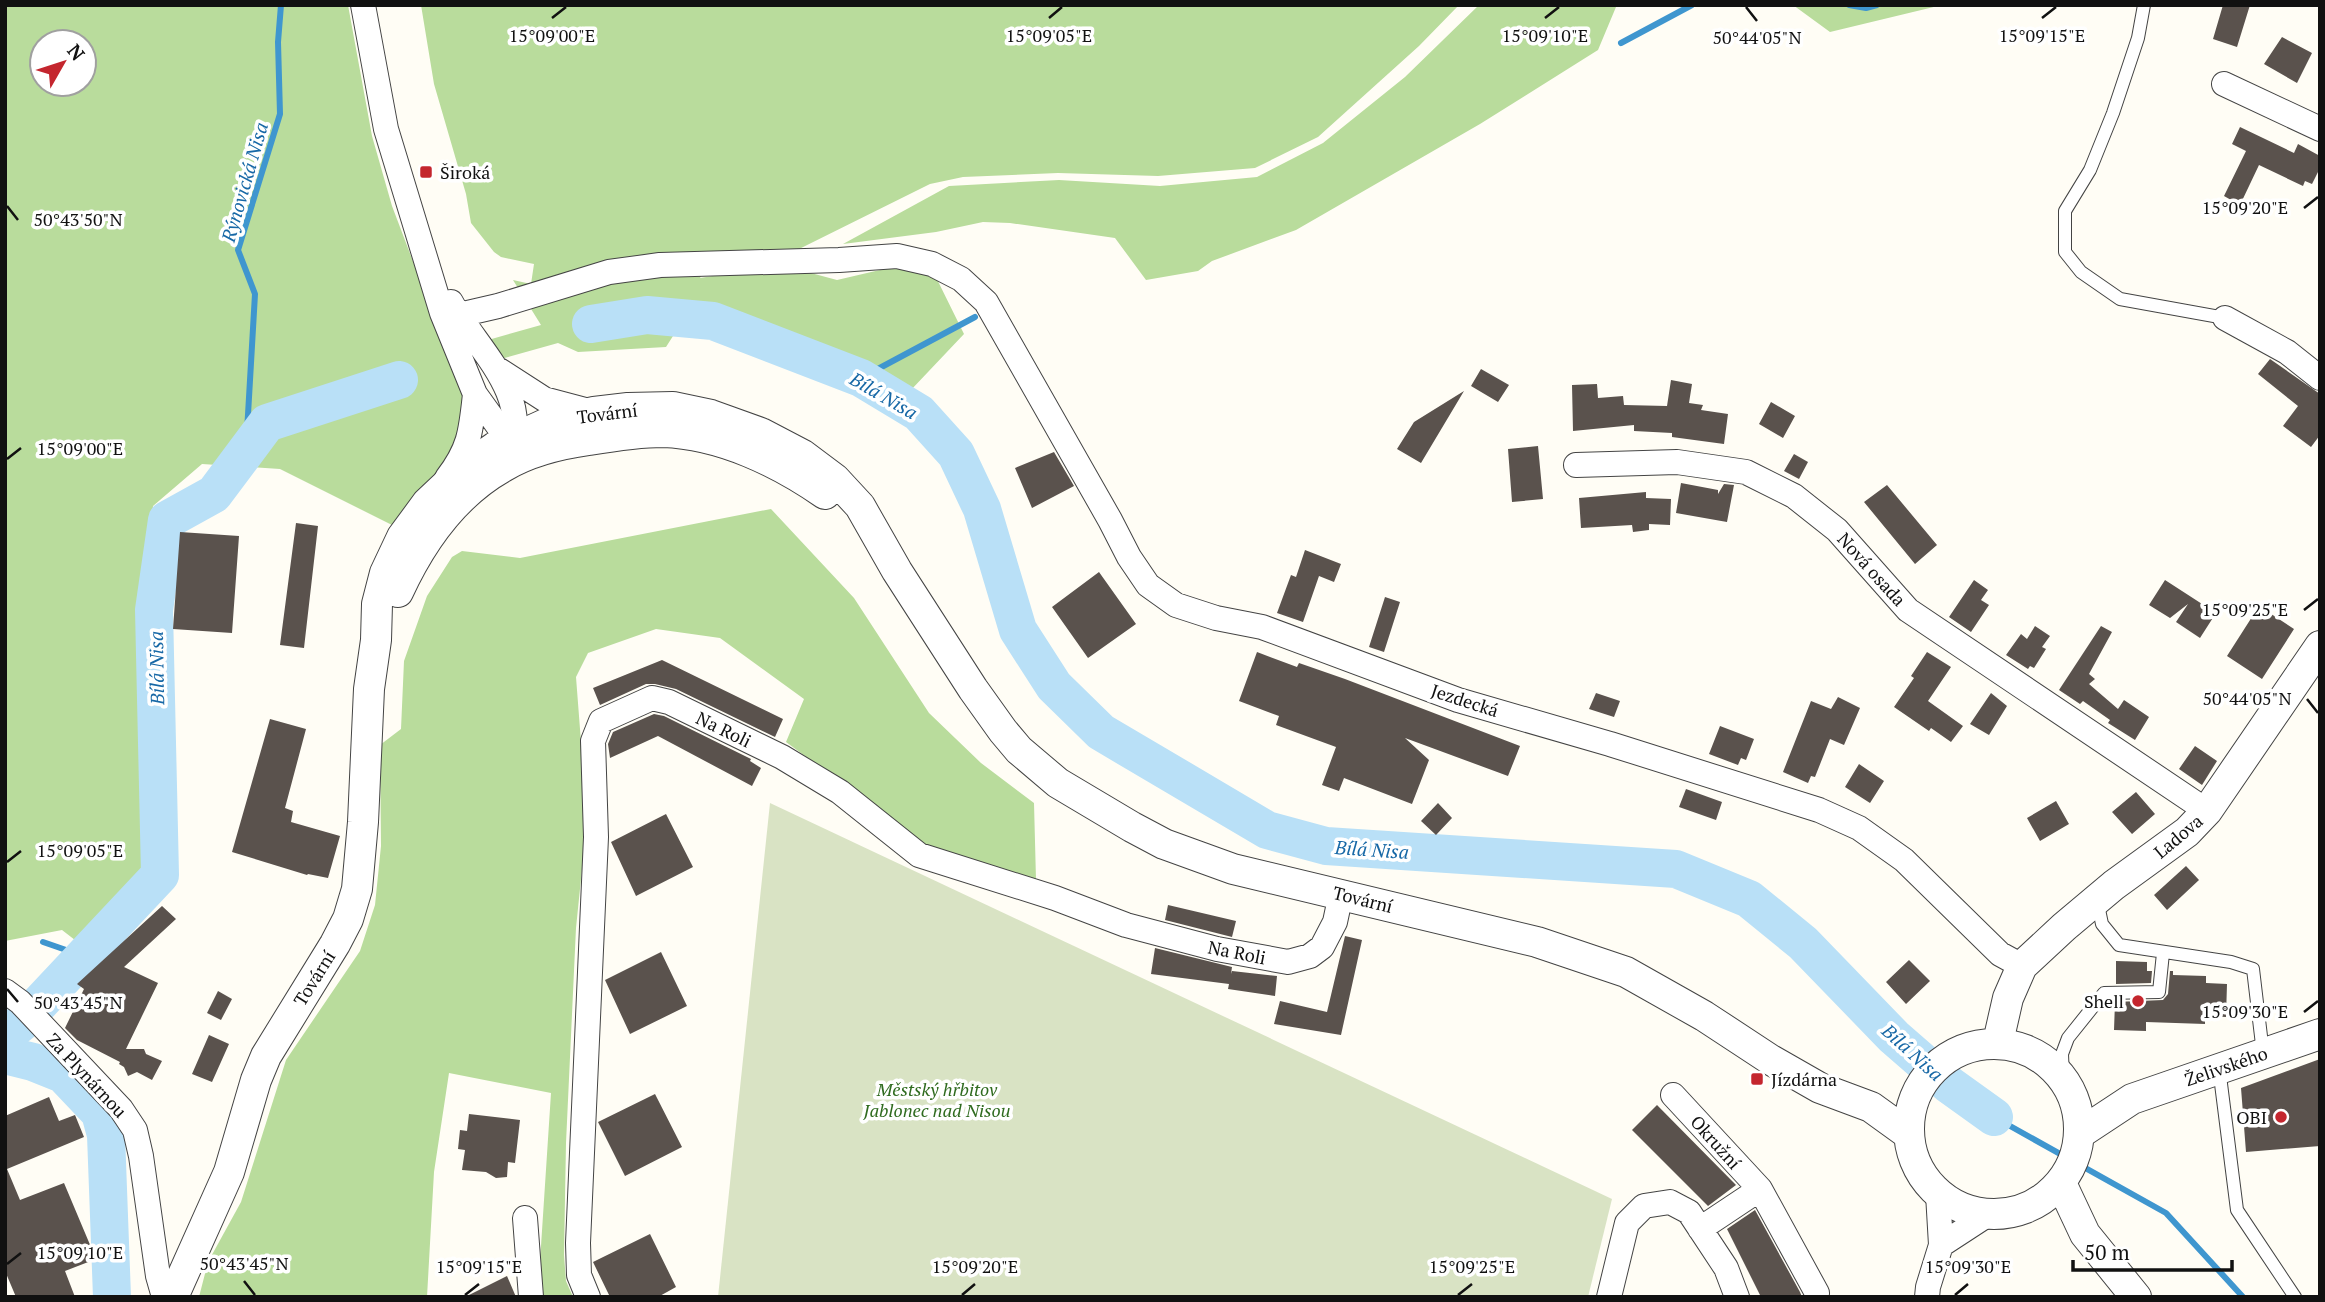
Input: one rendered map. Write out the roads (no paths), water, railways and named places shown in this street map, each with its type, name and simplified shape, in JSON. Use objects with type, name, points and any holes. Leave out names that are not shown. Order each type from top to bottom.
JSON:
[{"type":"street","points":[[363,5],[386,129],[442,313],[475,394],[498,426],[533,446],[553,446]]},
{"type":"street","points":[[2224,85],[2320,129]]},
{"type":"street","points":[[425,251],[458,315],[499,370],[516,412],[515,437],[504,466]]},
{"type":"street","name":"Jezdecká","points":[[458,315],[498,306],[609,272],[660,265],[897,256],[932,264],[961,279],[986,302],[1129,557],[1148,585],[1176,605],[1216,618],[1262,628],[1458,700],[1610,744],[1819,810],[1859,828],[1904,860],[2000,954],[2022,966]]},
{"type":"street","points":[[2225,318],[2287,352],[2320,378]]},
{"type":"street","points":[[499,370],[544,399],[594,412]]},
{"type":"street","points":[[427,503],[462,458],[471,432],[475,394]]},
{"type":"street","name":"Tovární","points":[[173,1297],[229,1171],[256,1080],[266,1056],[348,919],[357,889],[377,604],[385,573],[402,537],[427,503],[462,470],[515,437],[552,421],[594,412],[673,407],[711,415],[761,433],[803,455],[835,479],[860,506],[897,571],[972,689],[1019,750],[1058,783],[1132,827],[1186,852],[1233,869],[1537,942],[1626,972],[1704,1016],[1820,1088],[1871,1107],[1907,1133]]},
{"type":"street","name":"Tovární","points":[[376,640],[411,564],[447,513],[473,488],[504,466],[553,446],[631,433],[666,432],[716,441],[749,452],[805,480],[831,499],[897,571]]},
{"type":"street","name":"Nová osada","points":[[1576,465],[1677,462],[1746,472],[1794,496],[1837,530],[1908,610],[2207,811]]},
{"type":"street","name":"Ladova","points":[[1998,1042],[2008,998],[2022,966],[2096,900],[2187,832],[2207,811],[2320,646]]},
{"type":"street","name":"Na Roli","points":[[588,1297],[579,1275],[578,1243],[596,837],[593,741],[601,722],[652,698],[669,702],[782,757],[839,792],[919,855],[1055,898],[1126,925],[1217,949],[1288,962],[1310,956],[1322,947],[1335,922],[1341,894]]},
{"type":"street","name":"Za Plynárnou","points":[[13,997],[121,1109],[135,1130],[158,1276],[164,1297]]},
{"type":"street","points":[[2008,998],[2026,1050]]},
{"type":"street","name":"Želivského","points":[[2080,1137],[2132,1099],[2218,1067],[2320,1034]]},
{"type":"street","points":[[1998,1042],[2026,1050],[2046,1061],[2068,1087],[2080,1137],[2073,1164],[2061,1184],[2037,1205],[2013,1213],[1987,1215],[1971,1212],[1938,1194],[1924,1179],[1914,1160],[1907,1133],[1917,1093],[1932,1071],[1945,1059],[1963,1050],[1998,1042]]},
{"type":"street","name":"Želivského","points":[[2068,1087],[2132,1099]]},
{"type":"street","points":[[1871,1107],[1917,1093]]},
{"type":"street","name":"Okružní","points":[[1673,1094],[1760,1189],[1817,1293]]},
{"type":"street","points":[[2061,1184],[2085,1234],[2136,1297]]},
{"type":"street","points":[[1700,1229],[1760,1189]]},
{"type":"street","points":[[1927,1297],[1941,1245],[1938,1194]]},
{"type":"street","points":[[1609,1297],[1627,1223],[1644,1206],[1670,1202],[1689,1212],[1726,1268],[1737,1297]]},
{"type":"street","points":[[2037,1205],[2085,1234]]},
{"type":"street","points":[[1941,1245],[1987,1215]]},
{"type":"street","points":[[525,1217],[531,1297]]},
{"type":"lane","points":[[2144,5],[2137,38],[2113,113],[2090,170],[2065,211],[2066,252],[2081,272],[2120,299],[2225,318]]},
{"type":"lane","points":[[2096,900],[2102,924],[2119,945],[2231,962],[2253,969],[2263,1053]]},
{"type":"lane","points":[[2068,1087],[2062,1054],[2068,1038],[2104,993],[2159,992],[2163,953]]},
{"type":"lane","points":[[2218,1067],[2237,1210],[2295,1297]]},
{"type":"waterway","name":"Rýnovická Nisa","points":[[246,449],[255,294],[238,250],[280,114],[278,42],[281,5]]},
{"type":"waterway","points":[[1621,43],[1692,5]]},
{"type":"waterway","points":[[1849,5],[1866,8],[1877,5]]},
{"type":"waterway","name":"Bílá Nisa","points":[[591,324],[647,315],[713,321],[861,378],[919,413],[956,454],[982,509],[1018,630],[1054,686],[1101,732],[1267,830],[1326,846],[1676,869],[1749,899],[1803,943],[1894,1037],[1948,1084],[1994,1117]]},
{"type":"waterway","points":[[861,378],[975,317]]},
{"type":"waterway","name":"Bílá Nisa","points":[[5,1036],[21,1023],[160,875],[154,610],[167,520],[214,494],[267,423],[399,380]]},
{"type":"waterway","points":[[43,942],[69,951],[76,966]]},
{"type":"waterway","points":[[5,1055],[63,1074],[100,1113],[106,1135],[112,1297]]},
{"type":"waterway","name":"Bílá Nisa","points":[[1994,1117],[2166,1213],[2243,1297]]},
{"type":"place","name":"Široká","points":[[426,172]]},
{"type":"place","name":"Shell","points":[[2138,1001]]},
{"type":"place","name":"Jízdárna","points":[[1757,1079]]},
{"type":"place","name":"OBI","points":[[2281,1117]]},
{"type":"park label","name":"Městský hřbitov Jablonec nad Nisou","points":[[937,1099]]}]
